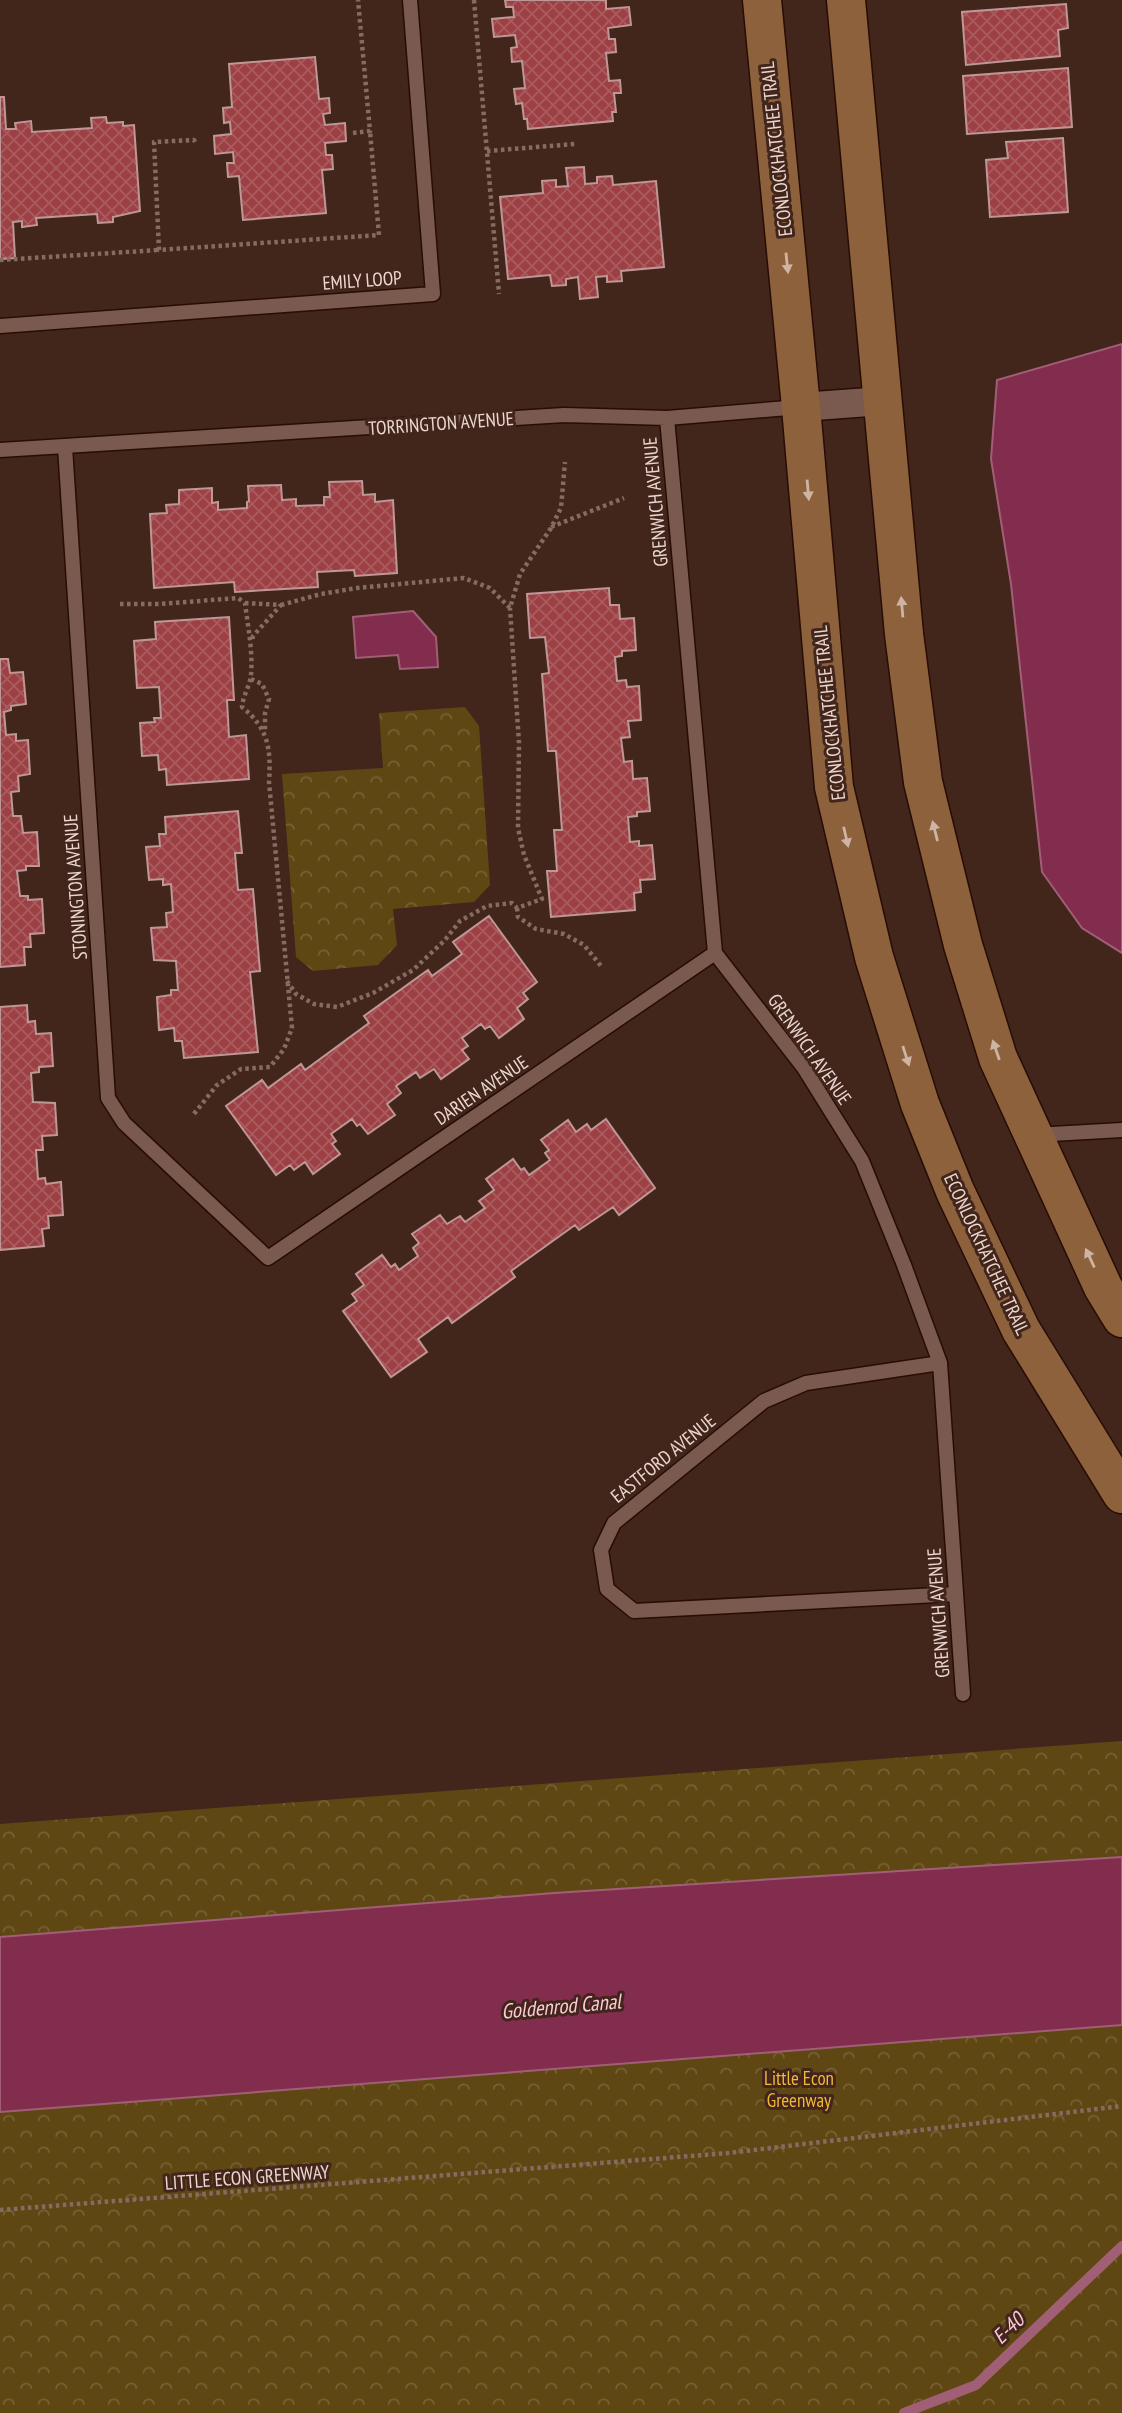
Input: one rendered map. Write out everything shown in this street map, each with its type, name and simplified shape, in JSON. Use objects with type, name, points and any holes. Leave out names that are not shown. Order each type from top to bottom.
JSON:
[{"type":"street","name":"ECONLOCKHATCHEE TRAIL","points":[[762,0],[834,788],[874,957],[920,1104],[954,1191],[1021,1330],[1122,1494]]},
{"type":"street","points":[[846,0],[904,634],[923,782],[970,970],[998,1058],[1103,1287],[1122,1318]]},
{"type":"street","name":"TORRINGTON AVENUE","points":[[801,407],[883,401]]},
{"type":"lane","name":"EMILY LOOP","points":[[0,326],[433,294],[410,0]]},
{"type":"lane","name":"TORRINGTON AVENUE","points":[[0,450],[564,415],[667,418],[801,407]]},
{"type":"lane","name":"GRENWICH AVENUE","points":[[667,418],[715,953],[804,1068],[862,1161],[940,1363],[963,1694]]},
{"type":"lane","name":"STONINGTON AVENUE","points":[[65,447],[108,1098],[124,1123],[268,1258]]},
{"type":"lane","name":"DARIEN AVENUE","points":[[268,1258],[715,953]]},
{"type":"lane","points":[[1033,1135],[1122,1130]]},
{"type":"lane","name":"EASTFORD AVENUE","points":[[940,1363],[806,1383],[764,1401],[614,1523],[601,1550],[607,1590],[635,1611],[956,1594]]},
{"type":"path","points":[[0,260],[379,235],[358,0]]},
{"type":"path","points":[[474,0],[499,295]]},
{"type":"path","points":[[353,133],[370,131]]},
{"type":"path","points":[[159,250],[154,142],[195,142]]},
{"type":"path","points":[[487,151],[575,144]]},
{"type":"path","points":[[517,908],[542,899],[524,855],[518,828],[519,743],[510,608],[520,574],[561,508],[565,462]]},
{"type":"path","points":[[551,528],[624,498]]},
{"type":"path","points":[[120,604],[238,598],[245,603],[281,605],[357,588],[464,578],[490,588],[510,608]]},
{"type":"path","points":[[193,1115],[217,1085],[241,1069],[270,1067],[284,1049],[292,1028],[269,782],[271,757],[264,732],[254,717],[242,707],[243,693],[251,679],[251,650],[245,603]]},
{"type":"path","points":[[251,650],[253,636],[281,605]]},
{"type":"path","points":[[251,679],[262,684],[269,699],[264,732]]},
{"type":"path","points":[[286,980],[296,994],[314,1004],[338,1007],[373,993],[413,970],[444,942],[460,921],[487,906],[512,903],[517,908],[518,917],[536,929],[564,934],[584,945],[601,966]]},
{"type":"path","name":"LITTLE ECON GREENWAY","points":[[0,2210],[729,2153],[1122,2106]]},
{"type":"green space","points":[[465,707],[479,726],[490,885],[474,902],[393,909],[397,945],[378,965],[313,971],[296,957],[282,774],[383,768],[379,713]]},
{"type":"green space","name":"Little Econ Greenway","points":[[1122,1741],[1122,2413],[0,2413],[0,1824]]},
{"type":"water","points":[[1122,344],[1122,953],[1082,928],[1042,872],[1011,584],[991,459],[997,380]]},
{"type":"water","points":[[413,611],[436,637],[438,667],[400,669],[398,655],[356,658],[353,617]]},
{"type":"water","name":"Goldenrod Canal","points":[[1122,1857],[1122,2025],[0,2112],[0,1937],[554,1893]]},
{"type":"building","points":[[505,0],[606,0],[606,9],[629,7],[631,25],[608,28],[609,39],[615,39],[616,52],[606,53],[609,81],[620,80],[621,93],[614,93],[616,112],[612,112],[613,121],[528,129],[522,103],[516,104],[514,89],[525,88],[522,61],[512,62],[511,48],[517,47],[515,35],[494,37],[492,19],[514,17],[513,7],[506,7]]},
{"type":"building","points":[[1066,4],[1068,28],[1058,30],[1060,56],[966,65],[962,12]]},
{"type":"building","points":[[315,57],[319,99],[329,98],[330,113],[323,114],[325,125],[345,123],[346,141],[325,143],[326,155],[332,155],[333,169],[322,170],[326,213],[243,220],[239,176],[228,177],[227,163],[234,163],[233,152],[215,154],[214,136],[231,134],[230,122],[224,123],[223,108],[232,107],[229,64]]},
{"type":"building","points":[[1068,68],[1072,127],[967,134],[963,76]]},
{"type":"building","points":[[0,97],[4,97],[6,129],[16,129],[15,123],[31,121],[32,132],[92,128],[91,118],[106,117],[107,123],[123,122],[123,126],[134,125],[140,211],[113,217],[113,222],[98,223],[97,214],[36,218],[37,225],[22,227],[22,221],[13,222],[15,258],[0,259]]},
{"type":"building","points":[[1063,138],[1068,212],[990,217],[986,160],[1008,158],[1006,142]]},
{"type":"building","points":[[584,167],[585,184],[597,183],[597,177],[612,176],[613,185],[656,181],[664,267],[621,271],[622,281],[607,282],[607,276],[596,277],[598,297],[580,299],[578,277],[566,279],[566,285],[552,286],[550,275],[508,279],[500,197],[543,193],[542,181],[556,180],[556,187],[568,186],[566,168]]},
{"type":"building","points":[[362,481],[363,495],[375,494],[375,502],[393,500],[397,573],[355,576],[354,570],[317,572],[318,587],[235,592],[234,582],[154,588],[150,514],[167,513],[166,505],[179,504],[179,490],[212,488],[212,503],[218,502],[218,510],[247,508],[248,486],[281,485],[282,500],[296,499],[296,506],[324,505],[324,497],[330,497],[329,482]]},
{"type":"building","points":[[609,588],[610,605],[619,605],[620,619],[634,618],[636,650],[622,651],[622,656],[615,657],[617,681],[626,680],[627,687],[639,686],[641,720],[628,721],[630,737],[621,738],[624,762],[632,761],[633,779],[647,778],[650,811],[637,812],[637,816],[628,817],[630,842],[639,841],[639,846],[652,845],[655,879],[640,880],[641,892],[634,893],[635,910],[551,917],[547,871],[557,871],[554,830],[562,830],[556,751],[548,751],[542,674],[549,673],[545,637],[530,638],[527,594]]},
{"type":"building","points":[[229,617],[234,700],[227,700],[229,737],[246,735],[249,779],[167,785],[166,769],[159,770],[158,755],[142,756],[140,723],[155,722],[154,718],[161,718],[159,687],[137,688],[134,641],[156,639],[155,622]]},
{"type":"building","points":[[0,659],[8,659],[10,673],[23,672],[26,704],[11,706],[11,710],[4,712],[6,735],[16,734],[16,741],[28,740],[30,774],[18,776],[19,791],[11,792],[13,816],[21,816],[23,833],[37,832],[39,866],[26,866],[26,870],[17,871],[20,896],[28,896],[28,900],[42,899],[44,933],[30,934],[31,947],[24,947],[25,965],[0,967]]},
{"type":"building","points":[[238,811],[242,853],[235,853],[238,890],[253,889],[260,971],[250,972],[258,1052],[184,1058],[182,1041],[175,1041],[174,1028],[159,1030],[157,997],[171,995],[171,990],[178,990],[176,961],[154,960],[151,928],[167,927],[166,913],[173,912],[171,884],[163,885],[163,879],[149,880],[146,847],[160,846],[159,834],[166,834],[165,817]]},
{"type":"building","points":[[489,916],[537,982],[523,993],[528,999],[517,1008],[524,1019],[499,1038],[490,1026],[485,1029],[481,1024],[462,1038],[468,1046],[462,1050],[469,1059],[441,1079],[434,1069],[420,1078],[416,1072],[396,1086],[401,1093],[387,1104],[395,1115],[368,1134],[352,1119],[331,1134],[336,1141],[332,1144],[340,1154],[313,1174],[305,1162],[294,1170],[290,1165],[276,1175],[226,1106],[262,1080],[268,1088],[301,1064],[305,1070],[369,1023],[364,1016],[428,970],[432,976],[462,954],[453,942]]},
{"type":"building","points":[[27,1005],[28,1022],[35,1021],[36,1034],[51,1033],[53,1066],[39,1067],[39,1072],[31,1073],[33,1102],[55,1103],[57,1135],[42,1136],[43,1150],[36,1150],[38,1179],[45,1178],[46,1184],[61,1182],[63,1215],[48,1216],[49,1228],[42,1229],[44,1246],[0,1250],[0,1007]]},
{"type":"building","points":[[606,1119],[655,1188],[619,1215],[613,1207],[579,1230],[575,1225],[511,1271],[515,1277],[452,1323],[448,1317],[418,1339],[427,1352],[391,1377],[343,1311],[357,1301],[352,1294],[364,1285],[356,1274],[382,1255],[391,1267],[395,1264],[399,1270],[418,1256],[413,1248],[419,1243],[412,1234],[440,1215],[447,1224],[460,1216],[465,1222],[485,1208],[479,1201],[494,1190],[486,1179],[513,1159],[521,1170],[524,1168],[529,1175],[550,1160],[545,1153],[549,1150],[541,1140],[568,1120],[576,1132],[587,1124],[591,1130]]},
{"type":"waterway","name":"E-40","points":[[904,2413],[976,2385],[1122,2246]]}]
